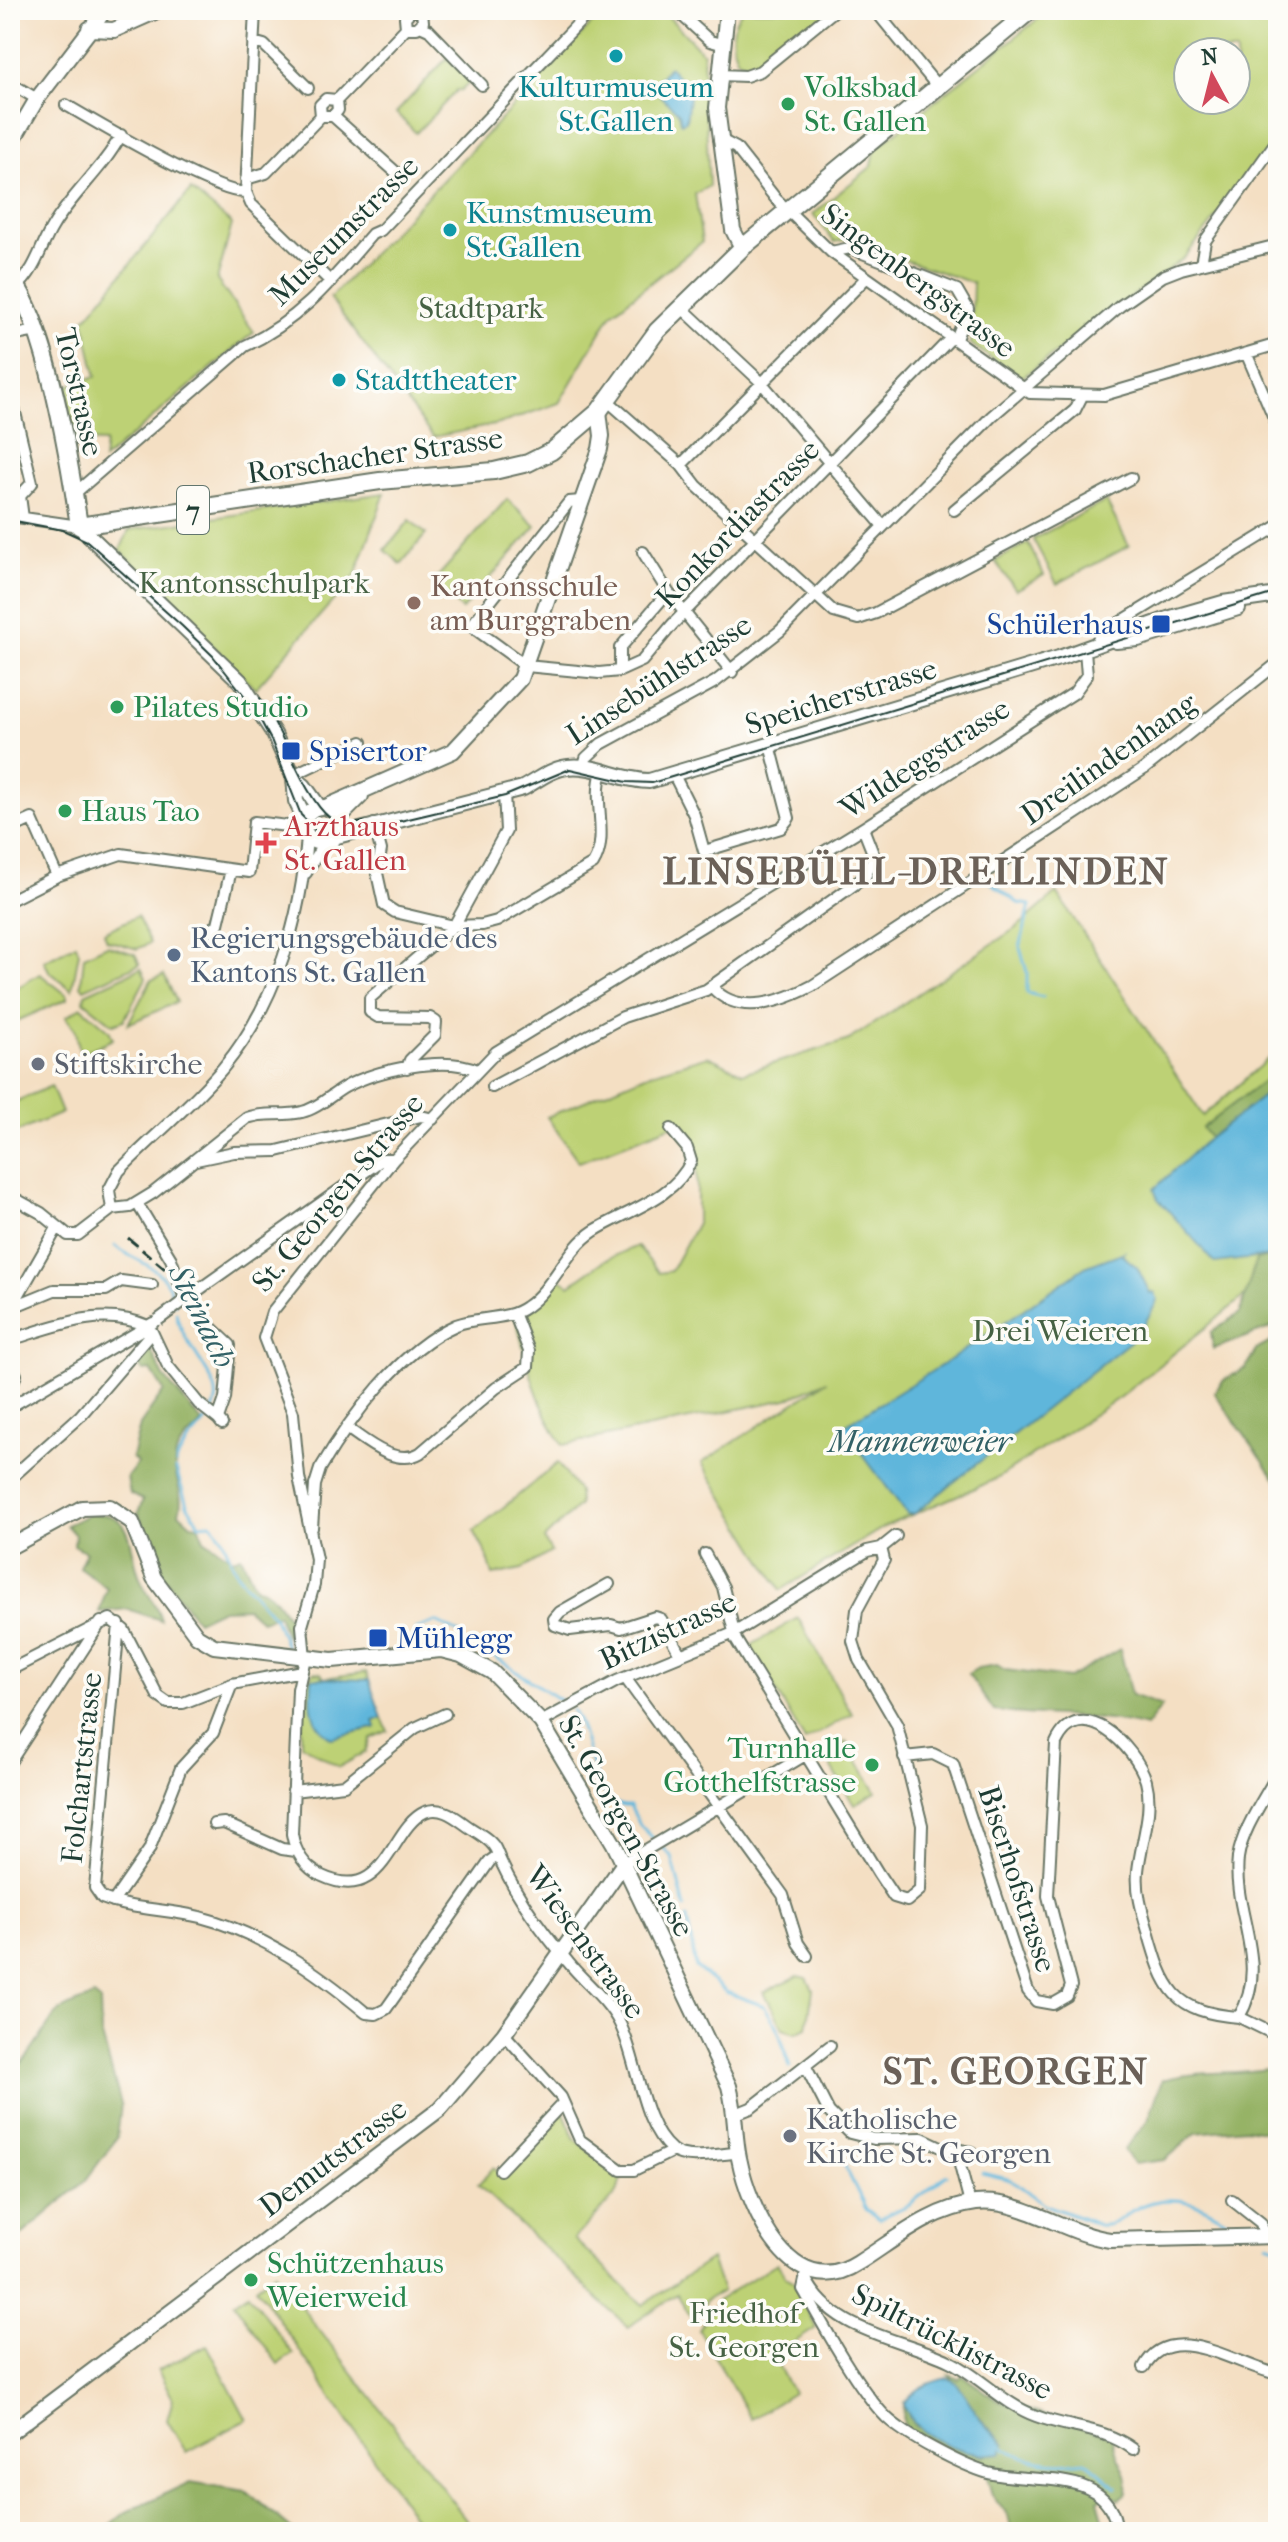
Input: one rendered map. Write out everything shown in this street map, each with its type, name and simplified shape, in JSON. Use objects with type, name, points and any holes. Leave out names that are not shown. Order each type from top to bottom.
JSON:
[{"type":"main road","name":"Rorschacher Strasse","points":[[79,526],[393,480],[510,468],[552,451],[603,406],[657,331],[742,248],[1031,10]]},
{"type":"main road","name":"Torstrasse","points":[[14,281],[37,331],[79,526]]},
{"type":"street","points":[[11,140],[37,99],[105,10]]},
{"type":"street","points":[[255,10],[246,192],[251,204],[331,282]]},
{"type":"street","points":[[406,28],[405,17],[411,11],[422,10],[420,26]]},
{"type":"street","name":"Museumstrasse","points":[[74,494],[245,346],[269,335],[331,282],[372,234],[381,230],[591,10]]},
{"type":"street","points":[[676,10],[710,41],[721,44]]},
{"type":"street","points":[[727,10],[719,75],[719,139],[733,230],[742,248]]},
{"type":"street","points":[[719,75],[736,77],[760,71],[835,10]]},
{"type":"street","points":[[875,10],[937,86]]},
{"type":"street","points":[[89,29],[114,30],[152,11]]},
{"type":"street","points":[[246,179],[266,173],[327,116],[338,110],[337,100],[406,28],[420,26],[440,40],[442,46],[482,85]]},
{"type":"street","points":[[253,42],[264,45],[308,88]]},
{"type":"street","points":[[10,83],[37,99]]},
{"type":"street","points":[[337,100],[326,99],[320,105],[327,116],[399,175]]},
{"type":"street","points":[[66,105],[207,180],[231,191],[246,192]]},
{"type":"street","points":[[14,281],[34,269],[53,226],[109,158],[121,135]]},
{"type":"street","name":"Singenbergstrasse","points":[[719,139],[736,148],[786,210],[831,252],[1025,390]]},
{"type":"street","points":[[1201,264],[1205,241],[1278,139]]},
{"type":"street","name":"Linsebühlstrasse","points":[[335,830],[374,824],[504,793],[560,768],[584,766],[595,749],[612,737],[732,672],[780,631],[992,416],[1120,306],[1163,276],[1278,245]]},
{"type":"street","points":[[831,252],[850,248],[957,290],[968,309],[954,338]]},
{"type":"street","points":[[681,465],[866,278]]},
{"type":"street","points":[[680,306],[761,382],[883,526]]},
{"type":"street","points":[[10,336],[37,331]]},
{"type":"street","name":"Konkordiastrasse","points":[[620,671],[642,661],[686,611],[954,338]]},
{"type":"street","points":[[1025,390],[1035,395],[1104,395],[1278,344]]},
{"type":"street","points":[[1247,355],[1278,427]]},
{"type":"street","points":[[10,392],[32,483],[20,496],[23,518]]},
{"type":"street","points":[[954,510],[1075,410],[1082,396]]},
{"type":"street","points":[[603,406],[681,465],[697,486],[813,596],[841,616],[867,617],[1131,478]]},
{"type":"street","points":[[306,828],[323,807],[366,792],[459,747],[514,686],[526,666],[602,436],[603,406]]},
{"type":"street","points":[[581,501],[569,502],[471,626],[526,666],[599,673],[620,671],[620,648],[668,592]]},
{"type":"street","points":[[10,516],[79,526],[240,681],[274,734],[293,777],[296,801],[306,828],[305,874],[278,973],[255,1022],[222,1069],[119,1171],[109,1190],[112,1209]]},
{"type":"street","points":[[1099,645],[1098,639],[1106,631],[1278,526]]},
{"type":"street","points":[[643,552],[668,592],[732,672]]},
{"type":"street","name":"Speicherstrasse","points":[[584,766],[634,781],[674,775],[1099,645],[1129,631],[1197,610],[1278,595]]},
{"type":"street","name":"Wildeggstrasse","points":[[477,1070],[509,1043],[863,828],[1074,693],[1087,675],[1099,645]]},
{"type":"street","name":"Dreilindenhang","points":[[712,987],[728,1000],[745,1004],[775,1001],[812,986],[1144,769],[1278,663]]},
{"type":"street","points":[[293,777],[362,742]]},
{"type":"street","points":[[674,775],[694,815],[704,851],[781,828],[789,818],[770,745]]},
{"type":"street","points":[[374,824],[381,850],[377,873],[384,905],[395,912],[454,926],[482,925],[497,921],[593,864],[599,849],[598,784],[602,772]]},
{"type":"street","points":[[293,777],[323,807],[335,830]]},
{"type":"street","points":[[305,874],[366,792]]},
{"type":"street","points":[[407,1068],[410,1060],[438,1032],[436,1022],[430,1018],[378,1017],[370,1012],[370,998],[454,926],[506,831],[504,793]]},
{"type":"street","points":[[10,829],[32,819],[57,876]]},
{"type":"street","points":[[10,900],[57,876],[121,854],[249,872],[254,822],[335,830]]},
{"type":"street","points":[[492,1087],[623,1017],[712,987],[865,877],[874,856],[863,828]]},
{"type":"street","points":[[203,936],[218,924],[231,870]]},
{"type":"street","name":"St. Georgen-Strasse","points":[[57,1228],[68,1235],[78,1235],[112,1209],[119,1211],[137,1203],[247,1118],[264,1113],[304,1112],[355,1082],[407,1068],[454,1062],[477,1070],[394,1159],[284,1295],[266,1324],[266,1344],[293,1413],[299,1477],[311,1529],[316,1573],[302,1626],[303,1665],[422,1649],[451,1651],[492,1672],[541,1722],[624,1863],[725,2076],[736,2114],[738,2153],[745,2178],[773,2240],[783,2255],[806,2274]]},
{"type":"street","points":[[196,1160],[234,1152],[277,1151],[425,1115],[433,1119]]},
{"type":"street","points":[[311,1529],[317,1478],[347,1428],[380,1386],[432,1339],[465,1322],[515,1315],[541,1294],[584,1239],[669,1189],[691,1158],[671,1129]]},
{"type":"street","points":[[10,1407],[153,1326],[204,1286],[383,1159],[394,1159]]},
{"type":"street","points":[[10,1196],[41,1213],[57,1228],[10,1306]]},
{"type":"street","points":[[137,1203],[171,1259],[183,1293],[200,1317],[230,1345],[225,1399],[215,1417],[168,1366],[153,1326]]},
{"type":"street","points":[[10,1306],[54,1290],[106,1290],[121,1281],[152,1285]]},
{"type":"street","points":[[347,1428],[396,1457],[420,1453],[496,1388],[528,1367],[529,1351],[515,1315]]},
{"type":"street","points":[[10,1340],[90,1317],[123,1318],[153,1326]]},
{"type":"street","points":[[10,1479],[80,1416],[153,1326]]},
{"type":"street","points":[[10,1363],[16,1375],[10,1388]]},
{"type":"street","points":[[10,1547],[82,1508],[98,1505],[115,1509],[132,1522],[154,1578],[205,1642],[303,1665]]},
{"type":"street","name":"Bitzistrasse","points":[[541,1722],[575,1702],[734,1633],[867,1551],[881,1548],[896,1536]]},
{"type":"street","points":[[705,1554],[723,1587],[734,1633],[897,1899],[907,1901],[917,1895],[923,1868],[922,1825],[897,1725],[859,1660],[853,1641],[857,1610],[884,1560],[881,1548]]},
{"type":"street","points":[[609,1584],[560,1612],[554,1619],[555,1625],[570,1630],[611,1625],[621,1628],[655,1617],[661,1619],[680,1654]]},
{"type":"street","points":[[10,1670],[110,1619],[119,1624],[162,1700],[183,1703],[232,1684],[303,1665]]},
{"type":"street","points":[[10,1762],[101,1622]]},
{"type":"street","name":"Folchartstrasse","points":[[119,1624],[95,1888],[99,1896],[113,1902],[198,1916],[245,1932],[290,1957],[366,2013],[376,2014],[386,2009],[490,1861],[497,1856]]},
{"type":"street","points":[[214,1824],[224,1823],[282,1849],[296,1851],[292,1834],[293,1791],[303,1665]]},
{"type":"street","points":[[626,1679],[783,1895],[798,1943],[807,1956]]},
{"type":"street","points":[[113,1902],[149,1850],[181,1768],[213,1733],[232,1684]]},
{"type":"street","points":[[293,1791],[344,1785],[415,1728],[445,1714]]},
{"type":"street","name":"Biserhofstrasse","points":[[904,1757],[933,1754],[953,1764],[1028,1991],[1036,2001],[1053,2004],[1067,1996],[1071,1986],[1048,1896],[1056,1742],[1066,1728],[1079,1722],[1092,1723],[1113,1733],[1138,1760],[1147,1783],[1149,1810],[1138,1891],[1165,1986],[1186,2004],[1239,2017]]},
{"type":"street","points":[[624,1863],[807,1754]]},
{"type":"street","points":[[1278,1773],[1244,1838],[1238,1858],[1254,1970],[1249,1999],[1239,2017],[1278,2036]]},
{"type":"street","name":"Wiesenstrasse","points":[[296,1851],[321,1876],[338,1881],[362,1878],[383,1865],[417,1817],[437,1810],[452,1815],[490,1842],[507,1878],[559,1951],[618,2019],[643,2100],[673,2151]]},
{"type":"street","name":"Demutstrasse","points":[[10,2433],[440,2109],[504,2034],[559,1951],[624,1863]]},
{"type":"street","points":[[504,2034],[556,2090],[580,2140],[621,2170],[634,2170],[673,2151],[683,2155],[738,2153]]},
{"type":"street","points":[[736,2114],[751,2108],[830,2046]]},
{"type":"street","points":[[806,2067],[829,2112],[850,2133],[874,2139],[917,2138],[972,2152]]},
{"type":"street","points":[[500,2170],[562,2104]]},
{"type":"street","points":[[956,2150],[970,2204]]},
{"type":"street","points":[[1117,2532],[1112,2507],[1081,2484],[989,2473],[897,2426],[885,2416],[826,2330],[803,2289],[806,2274],[849,2268],[915,2224],[970,2204],[1009,2206],[1085,2235],[1110,2240],[1268,2236],[1261,2223],[1232,2200]]},
{"type":"street","name":"Spiltrücklistrasse","points":[[806,2274],[825,2303],[873,2335],[948,2361],[1036,2416],[1115,2436],[1133,2449]]},
{"type":"street","points":[[1144,2367],[1163,2350],[1187,2346],[1278,2374]]},
{"type":"green space","name":"Stadtpark","points":[[605,10],[662,10],[703,53],[709,186],[695,194],[702,242],[612,313],[559,403],[499,424],[433,437],[330,298]]},
{"type":"green space","points":[[743,10],[831,10],[754,67],[739,61],[734,48],[734,27]]},
{"type":"green space","points":[[1049,10],[1278,10],[1278,140],[1184,258],[1020,379],[971,344],[973,283],[845,240],[834,242],[813,214],[872,166],[875,149]]},
{"type":"green space","points":[[447,58],[471,81],[461,91],[457,90],[416,133],[396,113]]},
{"type":"green space","points":[[191,190],[232,224],[217,280],[254,332],[103,460],[105,442],[68,441],[59,389],[96,376],[84,320]]},
{"type":"green space","name":"Kantonsschulpark","points":[[385,493],[355,576],[255,689],[120,550],[129,530]]},
{"type":"green space","points":[[507,499],[536,526],[462,610],[432,583]]},
{"type":"green space","points":[[1106,501],[1129,546],[1057,584],[1033,539]]},
{"type":"green space","points":[[410,520],[426,534],[401,564],[385,550]]},
{"type":"green space","points":[[1028,543],[1044,575],[1016,590],[995,561]]},
{"type":"green space","name":"Drei Weieren","points":[[1057,893],[1203,1116],[1278,1050],[1278,1269],[1120,1397],[998,1478],[886,1526],[781,1590],[702,1463],[827,1381],[787,1399],[563,1445],[539,1399],[515,1315],[555,1276],[570,1285],[605,1260],[637,1246],[659,1273],[671,1271],[697,1223],[697,1155],[673,1125],[579,1162],[547,1117],[648,1074],[708,1056],[743,1073],[849,1040],[1016,928]]},
{"type":"green space","points":[[137,916],[150,943],[137,949],[107,940],[104,932]]},
{"type":"green space","points":[[76,944],[79,952],[72,990],[49,971],[44,961]]},
{"type":"green space","points":[[107,945],[135,954],[140,964],[84,989],[81,985],[84,956]]},
{"type":"green space","points":[[141,968],[146,978],[124,1020],[113,1024],[84,1001],[85,994]]},
{"type":"green space","points":[[40,974],[67,995],[67,999],[10,1024],[10,992]]},
{"type":"green space","points":[[164,975],[177,1002],[128,1024],[151,980]]},
{"type":"green space","points":[[82,1007],[109,1030],[113,1039],[80,1054],[76,1031],[66,1017]]},
{"type":"green space","points":[[1278,1070],[1278,1085],[1210,1138],[1202,1128]]},
{"type":"green space","points":[[51,1086],[62,1113],[10,1135],[10,1104]]},
{"type":"green space","points":[[1278,1255],[1278,1325],[1213,1349],[1211,1332],[1240,1313],[1256,1260]]},
{"type":"green space","points":[[1278,1338],[1278,1482],[1214,1392],[1224,1380],[1246,1368],[1256,1350]]},
{"type":"green space","points":[[149,1347],[164,1377],[202,1422],[177,1451],[175,1467],[181,1498],[179,1513],[191,1524],[198,1525],[204,1539],[233,1559],[241,1556],[256,1588],[273,1597],[294,1624],[293,1639],[286,1636],[278,1614],[262,1621],[247,1608],[222,1609],[197,1621],[162,1573],[138,1513],[143,1500],[130,1494],[127,1477],[138,1463],[132,1458],[140,1425],[164,1391],[151,1370],[143,1371],[138,1364]]},
{"type":"green space","points":[[558,1463],[578,1491],[579,1505],[544,1539],[551,1552],[522,1569],[493,1575],[487,1555],[474,1531]]},
{"type":"green space","points":[[90,1514],[105,1515],[124,1525],[141,1580],[161,1620],[127,1609],[99,1612],[107,1588],[79,1567],[86,1552],[74,1545],[75,1535],[66,1525]]},
{"type":"green space","points":[[798,1618],[852,1714],[805,1741],[750,1646]]},
{"type":"green space","points":[[1120,1649],[1131,1695],[1162,1706],[1146,1727],[1108,1720],[994,1711],[968,1674],[978,1668],[997,1665],[1005,1670],[1069,1678]]},
{"type":"green space","points":[[314,1672],[321,1673],[324,1678],[366,1672],[369,1680],[339,1682],[331,1738],[375,1728],[374,1721],[382,1718],[388,1731],[371,1738],[366,1752],[339,1767],[301,1744],[302,1690]]},
{"type":"green space","points":[[846,1742],[876,1792],[854,1805],[824,1754]]},
{"type":"green space","points":[[798,1976],[807,1978],[813,1990],[807,2027],[795,2033],[783,2028],[764,1992]]},
{"type":"green space","points":[[94,1996],[100,2001],[101,2033],[121,2104],[117,2138],[85,2181],[10,2245],[10,2073],[29,2054],[58,2013]]},
{"type":"green space","points":[[1278,2067],[1278,2133],[1245,2128],[1196,2133],[1165,2160],[1134,2164],[1124,2150],[1149,2118],[1162,2080]]},
{"type":"green space","points":[[564,2113],[575,2139],[622,2175],[617,2193],[574,2239],[643,2305],[711,2259],[722,2291],[706,2300],[694,2322],[677,2294],[628,2327],[478,2185],[493,2168],[502,2175],[556,2115]]},
{"type":"green space","name":"Friedhof St. Georgen","points":[[777,2263],[786,2277],[793,2281],[816,2328],[773,2356],[793,2393],[751,2419],[699,2330],[718,2300]]},
{"type":"green space","points":[[275,2273],[476,2532],[424,2532],[256,2287]]},
{"type":"green space","points":[[248,2293],[293,2354],[278,2364],[234,2303]]},
{"type":"green space","points":[[207,2345],[247,2420],[186,2452],[167,2420],[173,2399],[158,2370]]},
{"type":"green space","points":[[949,2375],[959,2379],[962,2375],[999,2401],[1113,2437],[1126,2476],[1127,2493],[1119,2499],[1109,2494],[1098,2500],[1107,2532],[1012,2532],[1008,2516],[992,2495],[984,2465],[907,2431],[903,2421],[904,2404],[915,2426],[974,2453],[983,2456],[1005,2444],[984,2423]]},
{"type":"green space","points":[[190,2482],[246,2491],[295,2532],[102,2532],[126,2512]]},
{"type":"water","points":[[669,67],[690,90],[686,121],[681,123],[679,113],[651,87]]},
{"type":"water","points":[[1278,1085],[1278,1255],[1215,1263],[1158,1199],[1154,1189],[1202,1144]]},
{"type":"water","name":"Mannenweier","points":[[1124,1252],[1122,1255],[1137,1267],[1150,1293],[1154,1292],[1158,1300],[1138,1335],[914,1514],[907,1514],[842,1427],[950,1360],[1085,1267]]},
{"type":"water","points":[[312,1678],[369,1680],[382,1718],[374,1721],[376,1727],[331,1738],[318,1726],[312,1712]]},
{"type":"water","points":[[948,2378],[957,2383],[984,2424],[1005,2444],[1001,2453],[974,2452],[944,2443],[918,2427],[909,2416],[904,2404],[912,2394]]},
{"type":"waterway","points":[[989,881],[1018,903],[1030,905],[1020,948],[1027,972],[1027,993],[1043,997]]},
{"type":"waterway","name":"Steinach","points":[[115,1246],[159,1274],[166,1281],[175,1304]]},
{"type":"waterway","name":"Steinach","points":[[176,1312],[179,1324],[212,1382],[216,1401],[176,1464]]},
{"type":"waterway","name":"Steinach","points":[[176,1469],[187,1505],[199,1524],[211,1523],[222,1537],[237,1574],[275,1618],[286,1647]]},
{"type":"waterway","name":"Steinach","points":[[416,1629],[436,1622],[459,1633]]},
{"type":"waterway","name":"Steinach","points":[[471,1641],[567,1705]]},
{"type":"waterway","name":"Steinach","points":[[572,1710],[599,1783],[607,1795],[617,1804],[630,1806],[640,1825],[672,1857],[685,1908]]},
{"type":"waterway","name":"Steinach","points":[[687,1918],[696,1967],[726,1992],[764,2006],[777,2026],[790,2067]]},
{"type":"waterway","name":"Steinach","points":[[836,2148],[866,2209],[879,2219],[910,2204],[947,2175]]},
{"type":"waterway","name":"Steinach","points":[[982,2173],[1012,2180],[1044,2204],[1099,2225],[1113,2223],[1148,2204],[1176,2200],[1202,2207],[1240,2229]]},
{"type":"waterway","name":"Steinach","points":[[1267,2243],[1278,2247]]},
{"type":"waterway","points":[[1003,2447],[1043,2462],[1086,2461],[1117,2487]]},
{"type":"tram line","points":[[10,520],[63,530],[87,541],[182,626],[213,656],[254,708],[272,742],[301,815],[315,829],[337,836],[505,796],[570,769],[627,782],[652,783],[1278,592]]},
{"type":"tram line","points":[[260,698],[320,808],[337,822],[365,822]]},
{"type":"railway","points":[[128,1238],[170,1273]]},
{"type":"place","name":"Kulturmuseum St.Gallen","points":[[616,56]]},
{"type":"place","name":"Volksbad St. Gallen","points":[[788,104]]},
{"type":"place","name":"Kunstmuseum St.Gallen","points":[[450,230]]},
{"type":"place","name":"Stadttheater","points":[[339,380]]},
{"type":"place","name":"Kantonsschule am Burggraben","points":[[414,603]]},
{"type":"place","name":"Schülerhaus","points":[[1161,624]]},
{"type":"place","name":"Pilates Studio","points":[[117,707]]},
{"type":"place","name":"Spisertor","points":[[291,751]]},
{"type":"place","name":"Haus Tao","points":[[65,811]]},
{"type":"place","name":"Arzthaus St. Gallen","points":[[266,843]]},
{"type":"place","name":"Regierungsgebäude des Kantons St. Gallen","points":[[174,955]]},
{"type":"place","name":"Stiftskirche","points":[[38,1064]]},
{"type":"place","name":"Mühlegg","points":[[378,1638]]},
{"type":"place","name":"Turnhalle Gotthelfstrasse","points":[[872,1765]]},
{"type":"place","name":"Katholische Kirche St. Georgen","points":[[790,2136]]},
{"type":"place","name":"Schützenhaus Weierweid","points":[[251,2280]]},
{"type":"district","name":"LINSEBÜHL-DREILINDEN","points":[[916,871]]},
{"type":"district","name":"ST. GEORGEN","points":[[1016,2071]]}]
